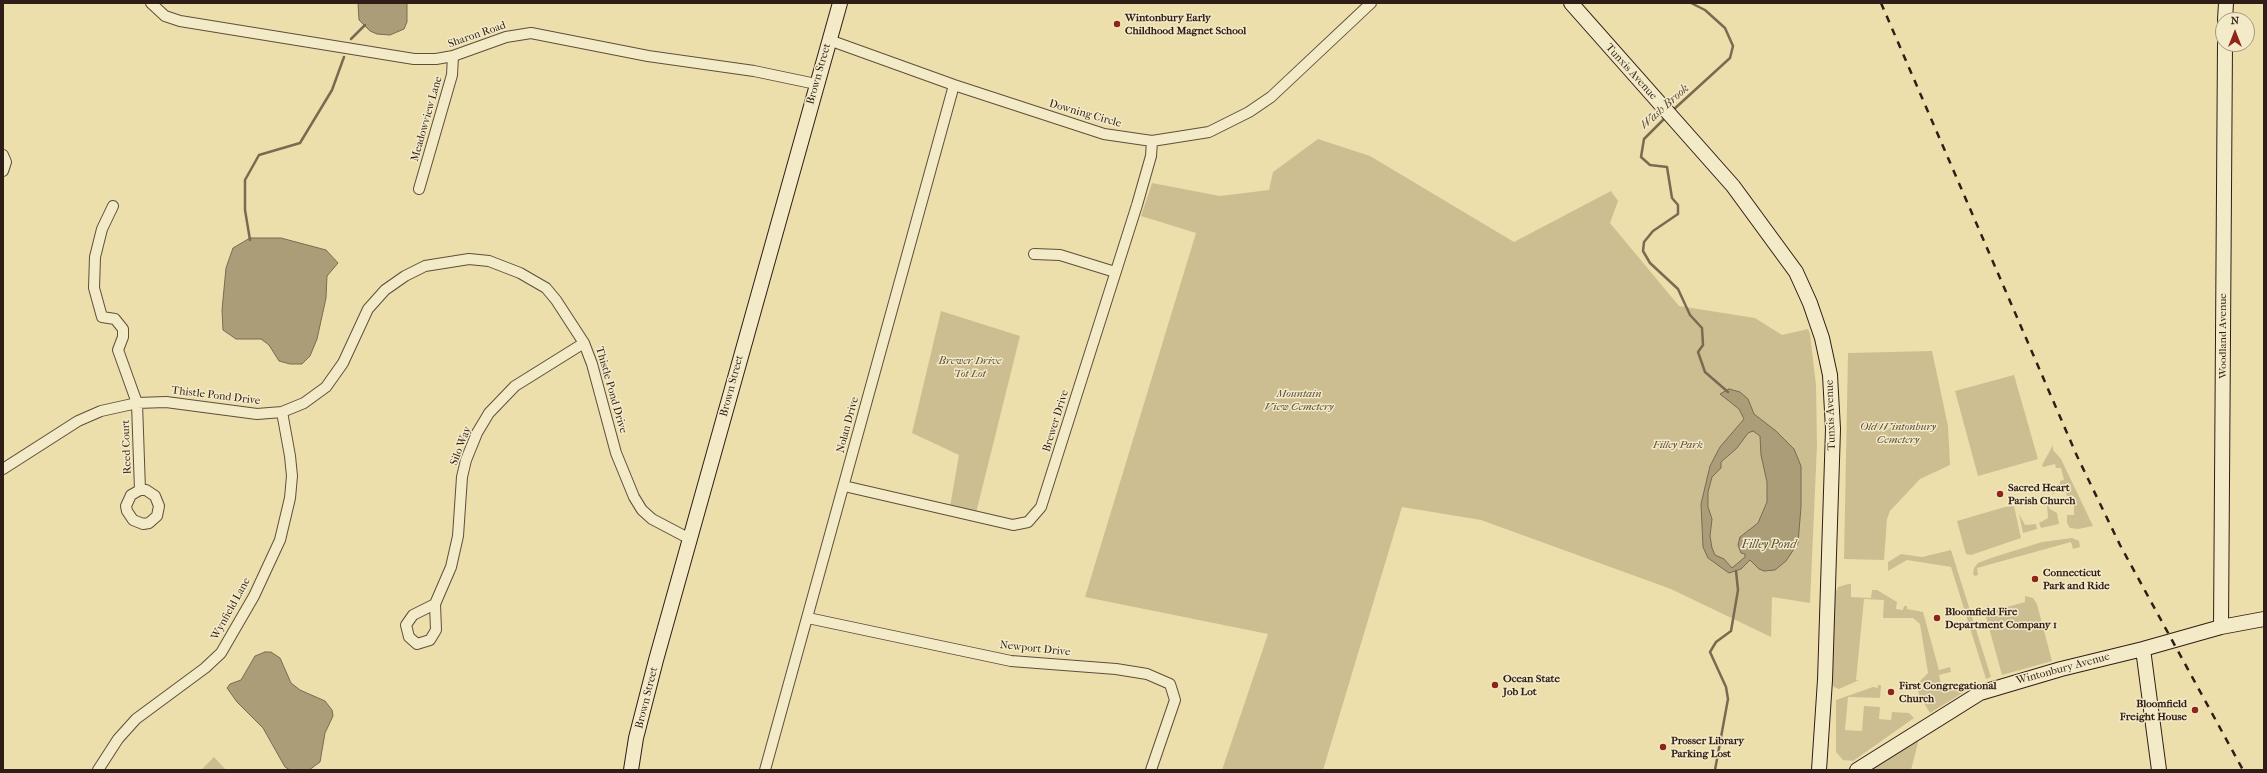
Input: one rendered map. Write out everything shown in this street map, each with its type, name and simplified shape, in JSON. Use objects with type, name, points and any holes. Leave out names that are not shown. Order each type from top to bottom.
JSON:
[{"type":"street","name":"Sharon Road","points":[[151,3],[165,16],[180,21],[414,59],[436,59],[453,56],[506,37],[531,33],[648,56],[754,71],[816,84]]},
{"type":"street","name":"Brown Street","points":[[631,770],[636,738],[656,660],[816,84],[840,3]]},
{"type":"street","name":"Downing Circle","points":[[829,40],[954,85],[1104,134],[1152,141],[1209,132],[1249,112],[1271,97],[1371,3]]},
{"type":"street","name":"Tunxis Avenue","points":[[1571,3],[1733,186],[1796,272],[1810,303],[1822,338],[1830,375],[1833,429],[1825,680],[1819,770]]},
{"type":"street","name":"Woodland Avenue","points":[[2221,627],[2225,52]]},
{"type":"street","name":"Meadowview Lane","points":[[419,189],[452,75],[453,56]]},
{"type":"street","name":"Nolan Drive","points":[[765,770],[954,85]]},
{"type":"street","name":"Brewer Drive","points":[[844,486],[1013,525],[1028,522],[1041,507],[1149,163],[1152,141]]},
{"type":"street","points":[[3,155],[6,162],[3,171]]},
{"type":"street","name":"Reed Court","points":[[113,206],[102,229],[95,257],[94,288],[102,317],[115,319],[123,329],[123,338],[118,350],[138,403],[140,490]]},
{"type":"street","points":[[1034,254],[1060,254],[1115,272]]},
{"type":"street","name":"Thistle Pond Drive","points":[[3,469],[78,421],[101,411],[138,403],[166,402],[257,414],[282,412],[304,403],[326,387],[343,363],[368,310],[385,290],[405,276],[425,266],[469,259],[489,261],[535,280],[551,294],[565,312],[584,343],[592,364],[616,453],[634,497],[642,510],[652,519],[690,539]]},
{"type":"street","name":"Silo Way","points":[[435,604],[452,566],[458,536],[462,477],[466,460],[477,433],[493,409],[515,386],[584,343]]},
{"type":"street","name":"Wynfield Lane","points":[[98,770],[118,739],[136,719],[205,668],[221,653],[254,596],[280,540],[290,498],[292,476],[287,435],[282,412]]},
{"type":"street","name":"Newport Drive","points":[[808,618],[1011,661],[1116,669],[1147,674],[1170,684],[1175,700],[1151,770]]},
{"type":"street","name":"Wintonbury Avenue","points":[[1857,770],[1980,693],[2061,669],[2143,649],[2221,627],[2264,619]]},
{"type":"street","points":[[2143,649],[2159,770]]},
{"type":"green space","points":[[1318,139],[1370,156],[1514,242],[1611,191],[1618,201],[1610,223],[1679,306],[1755,318],[1782,335],[1808,329],[1810,334],[1816,385],[1817,445],[1810,603],[1772,597],[1771,637],[1671,589],[1481,520],[1402,507],[1323,770],[1222,770],[1268,634],[1085,597],[1196,233],[1141,216],[1152,183],[1220,196],[1269,190],[1273,172]]},
{"type":"green space","name":"Brewer Drive Tot Lot","points":[[941,311],[1020,336],[976,513],[950,507],[959,455],[912,433]]},
{"type":"green space","name":"Old Wintonbury Cemetery","points":[[1932,351],[1948,426],[1950,465],[1920,479],[1890,511],[1887,519],[1884,560],[1844,559],[1848,353]]},
{"type":"green space","points":[[2014,375],[2038,459],[1978,476],[1955,391]]},
{"type":"green space","points":[[2053,445],[2053,450],[2061,459],[2093,526],[2078,529],[2070,528],[2067,523],[2067,515],[2074,515],[2074,496],[2067,496],[2065,490],[2055,489],[2054,494],[2045,488],[2060,484],[2060,481],[2064,480],[2061,468],[2056,468],[2055,464],[2043,467],[2042,465]]},
{"type":"green space","points":[[2047,504],[2050,509],[2057,513],[2059,524],[2041,528],[2039,523],[2048,518]]},
{"type":"green space","points":[[2014,506],[2021,538],[1971,555],[1966,554],[1957,521],[2005,507]]},
{"type":"green space","points":[[2019,514],[2025,525],[2036,524],[2037,529],[2023,533]]},
{"type":"green space","points":[[2072,538],[2079,541],[2080,547],[2073,549],[2071,542],[1977,568],[1978,575],[1975,576],[1973,574],[1974,568],[1978,563],[1991,558],[2042,542]]},
{"type":"green space","points":[[1951,550],[1991,677],[1986,679],[1951,567],[1907,560],[1888,571],[1888,562],[1901,554],[1922,557]]},
{"type":"green space","points":[[1851,584],[1851,597],[1871,598],[1872,590],[1877,590],[1897,602],[1896,609],[1903,610],[1904,606],[1907,606],[1907,609],[1923,612],[1939,670],[1950,667],[1951,672],[1939,675],[1943,691],[1972,682],[1977,684],[1930,713],[1920,697],[1916,685],[1928,673],[1920,624],[1913,618],[1883,618],[1884,600],[1864,599],[1856,680],[1859,680],[1839,689],[1834,687],[1832,685],[1835,593],[1838,587]]},
{"type":"green space","points":[[2025,596],[2033,598],[2037,604],[2052,661],[2002,675],[1984,610],[1988,605],[1992,611],[2025,602]]},
{"type":"green space","points":[[1878,685],[1881,685],[1880,698],[1848,697],[1845,730],[1862,731],[1864,706],[1880,707],[1879,719],[1891,720],[1892,712],[1909,713],[1914,718],[1853,761],[1843,760],[1836,752],[1836,700],[1873,687],[1878,688]]},
{"type":"green space","points":[[1919,739],[1911,770],[1869,770]]},
{"type":"green space","points":[[214,757],[226,770],[201,770]]},
{"type":"water","points":[[358,3],[407,3],[407,22],[404,29],[390,35],[377,34],[370,31],[359,20]]},
{"type":"water","points":[[250,238],[281,238],[326,250],[338,263],[327,276],[326,298],[317,339],[310,356],[302,364],[290,364],[279,361],[269,345],[261,339],[236,339],[223,330],[222,310],[226,268],[233,248]]},
{"type":"water","name":"Filley Pond","points":[[1729,389],[1740,392],[1748,399],[1754,414],[1776,431],[1794,449],[1801,466],[1801,507],[1798,543],[1786,561],[1775,570],[1764,571],[1759,569],[1750,560],[1741,569],[1729,573],[1708,558],[1703,547],[1701,504],[1710,466],[1720,447],[1744,419],[1739,409],[1720,394]],"holes":[[[1753,431],[1760,436],[1761,455],[1767,482],[1767,502],[1758,523],[1740,537],[1738,545],[1741,553],[1745,554],[1745,557],[1732,568],[1724,559],[1715,555],[1712,548],[1710,536],[1712,519],[1708,507],[1708,492],[1712,477],[1721,468],[1721,462],[1737,448],[1748,433]]]},
{"type":"water","points":[[265,652],[271,652],[280,658],[291,683],[300,690],[325,701],[332,710],[333,716],[325,733],[320,762],[309,770],[290,770],[285,767],[263,728],[237,702],[227,688],[230,684],[241,680],[255,656]]},
{"type":"waterway","name":"Wash Brook","points":[[1672,111],[1730,58],[1733,46],[1725,28],[1705,10],[1691,3]]},
{"type":"waterway","points":[[351,39],[365,25]]},
{"type":"waterway","points":[[250,240],[245,210],[245,180],[259,155],[300,143],[332,90],[344,57]]},
{"type":"waterway","name":"Wash Brook","points":[[1666,117],[1644,139],[1641,157],[1650,165],[1667,167],[1672,198],[1678,205],[1678,214],[1653,231],[1644,242],[1643,251],[1650,263],[1678,289],[1690,315],[1702,328],[1703,345],[1698,352],[1705,372],[1728,392]]},
{"type":"waterway","name":"Wash Brook","points":[[1715,770],[1728,699],[1726,687],[1710,652],[1716,642],[1731,631],[1738,590],[1736,571]]},
{"type":"railway","points":[[1881,3],[2077,456],[2120,545],[2243,770]]},
{"type":"place","name":"Wintonbury Early Childhood Magnet School","points":[[1117,24]]},
{"type":"place","name":"Sacred Heart Parish Church","points":[[2000,494]]},
{"type":"place","name":"Connecticut Park and Ride","points":[[2035,579]]},
{"type":"place","name":"Bloomfield Fire Department Company 1","points":[[1937,618]]},
{"type":"place","name":"Ocean State Job Lot","points":[[1495,685]]},
{"type":"place","name":"First Congregational Church","points":[[1891,692]]},
{"type":"place","name":"Bloomfield Freight House","points":[[2195,710]]},
{"type":"place","name":"Prosser Library Parking Lost","points":[[1663,747]]},
{"type":"park label","name":"Mountain View Cemetery","points":[[1299,400]]},
{"type":"park label","name":"Filley Park","points":[[1678,445]]}]
